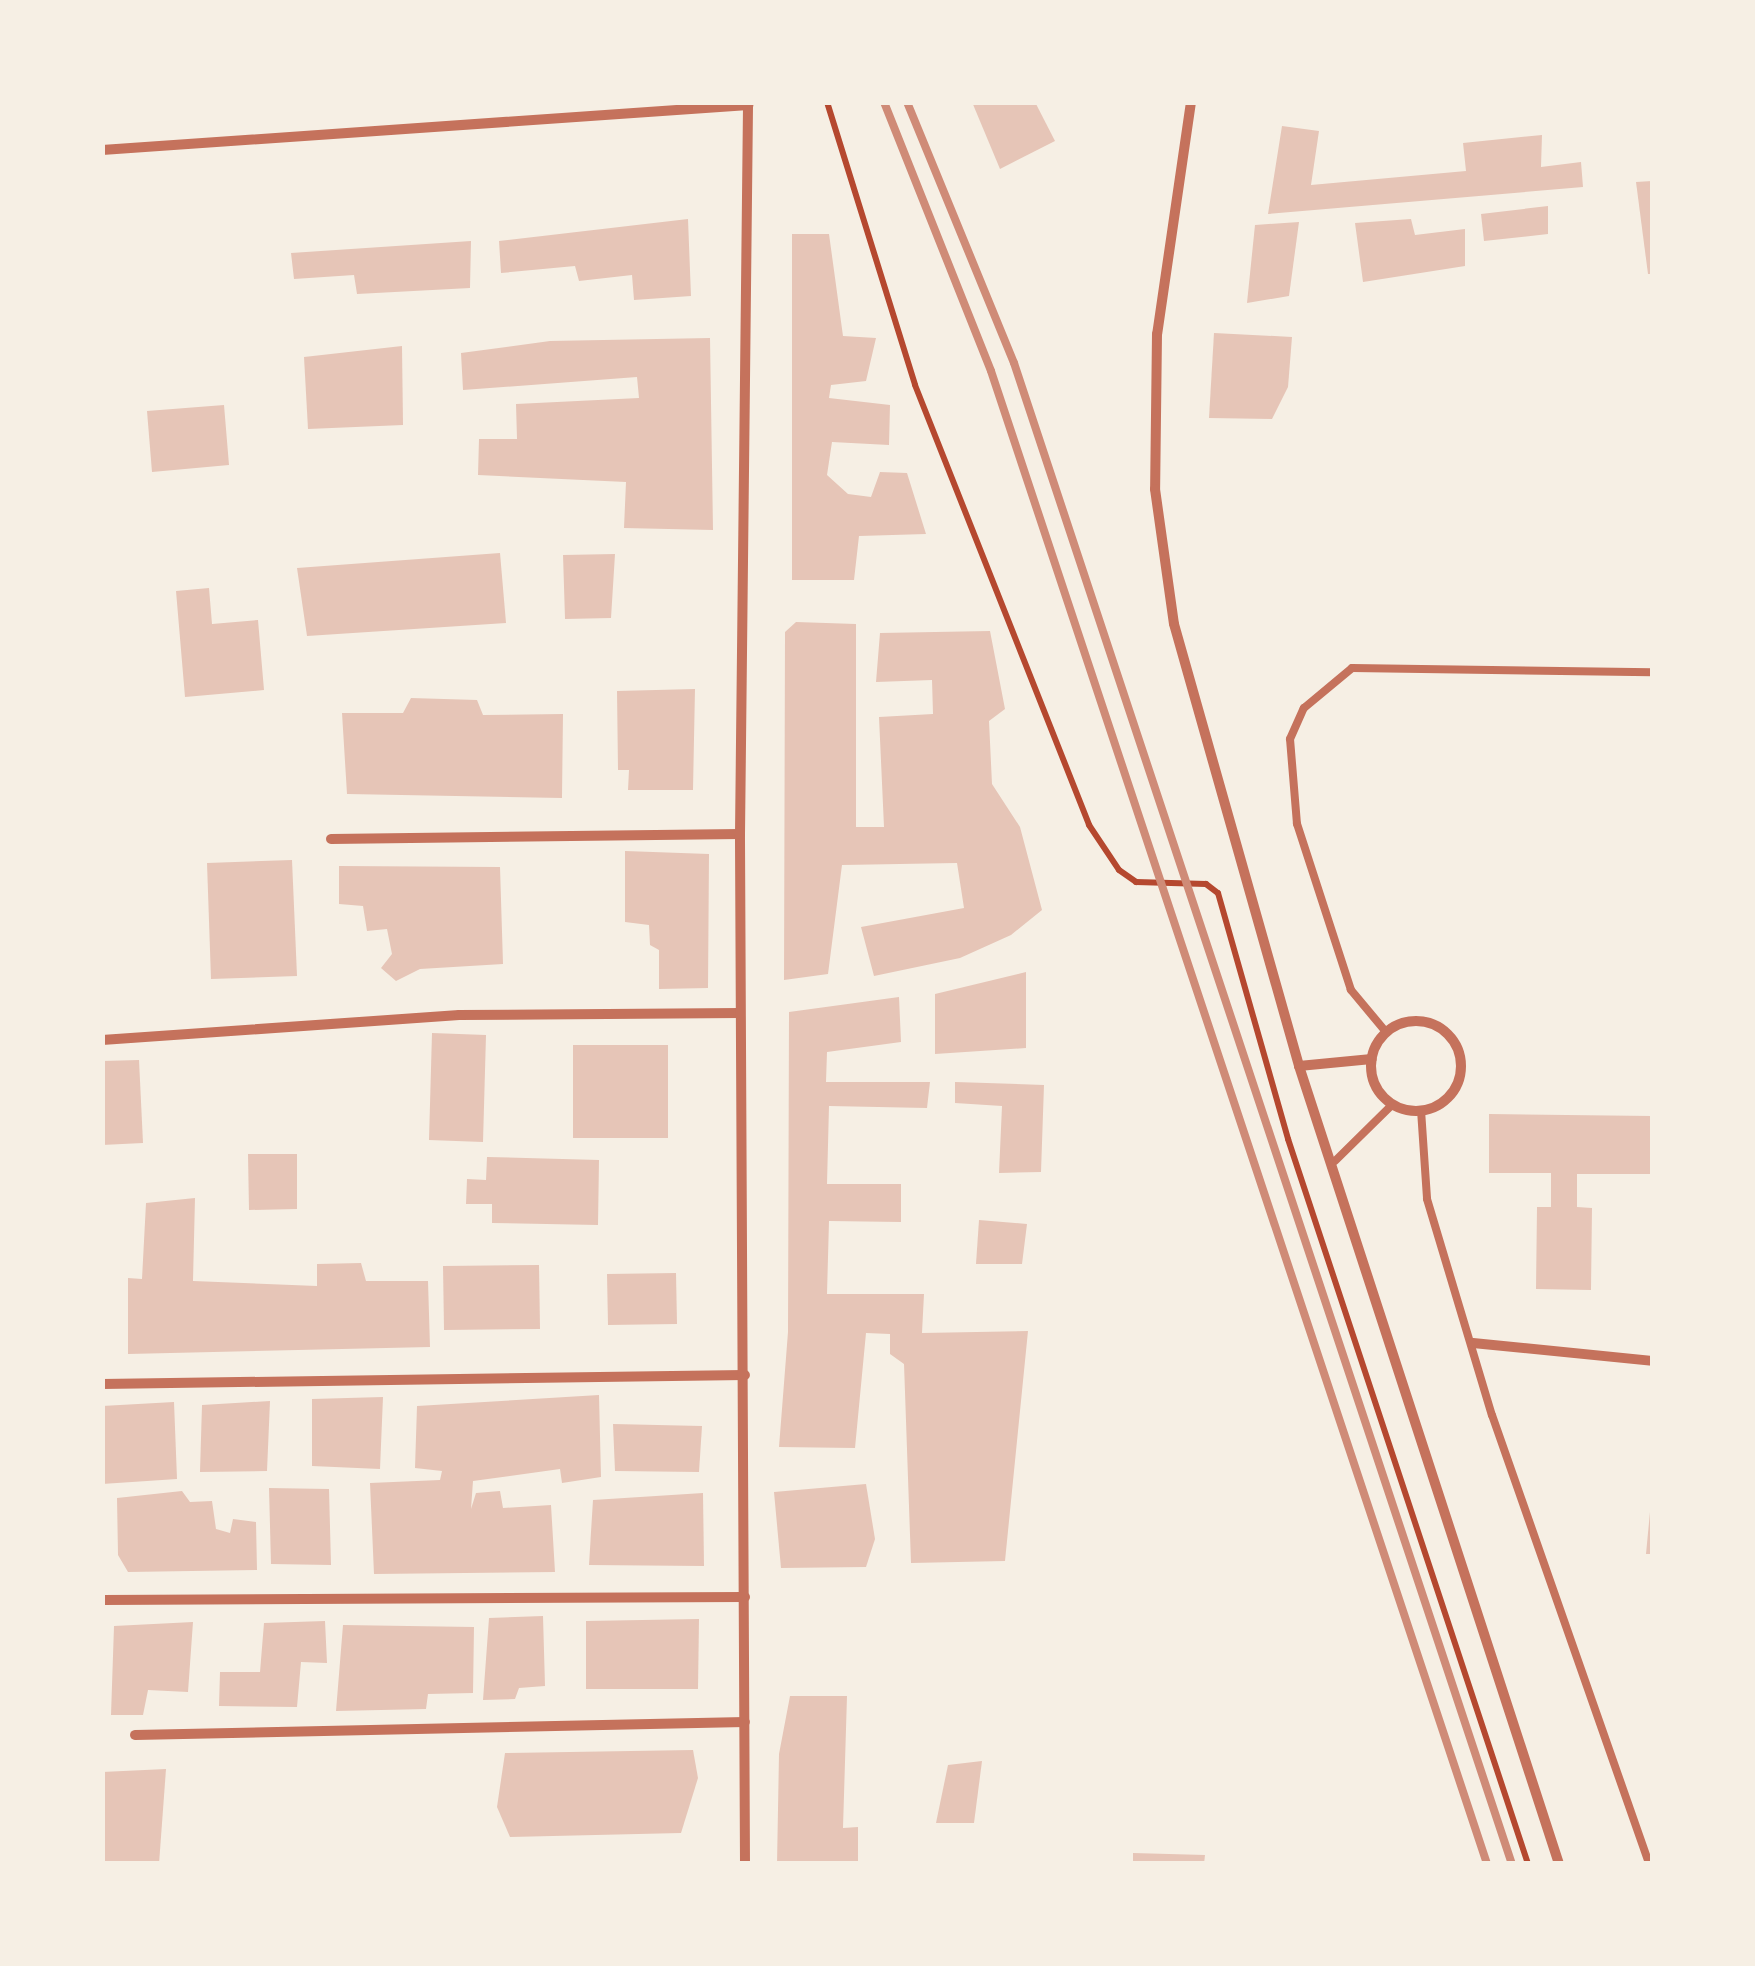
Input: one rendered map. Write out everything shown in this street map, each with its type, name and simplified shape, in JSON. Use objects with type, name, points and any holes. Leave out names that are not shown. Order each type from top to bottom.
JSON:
[{"type":"street","points":[[1191,102],[1156,334],[1156,489],[1174,624],[1299,1066],[1335,1161],[1560,1864]]},
{"type":"street","points":[[102,150],[748,104],[740,834],[745,1864]]},
{"type":"street","points":[[331,840],[740,834]]},
{"type":"street","points":[[102,1040],[459,1015],[740,1013]]},
{"type":"street","points":[[1426,1022],[1457,1047],[1455,1088],[1420,1110],[1392,1104],[1375,1085],[1372,1059],[1386,1032],[1426,1022]]},
{"type":"street","points":[[1299,1066],[1372,1059]]},
{"type":"street","points":[[1473,1344],[1652,1361]]},
{"type":"street","points":[[102,1384],[745,1374]]},
{"type":"street","points":[[102,1600],[745,1596]]},
{"type":"street","points":[[135,1736],[745,1722]]},
{"type":"lane","points":[[1386,1032],[1351,990],[1297,824],[1290,740],[1304,708],[1352,668],[1652,672]]},
{"type":"lane","points":[[1335,1161],[1392,1104]]},
{"type":"lane","points":[[1420,1110],[1427,1200],[1649,1864]]},
{"type":"path","points":[[827,102],[915,385],[1089,825],[1119,870],[1136,882],[1206,884],[1218,893],[1294,1156],[1528,1864]]},
{"type":"building","points":[[972,102],[1035,102],[1055,141],[1000,169]]},
{"type":"building","points":[[1282,126],[1319,131],[1311,185],[1466,171],[1463,143],[1542,135],[1541,167],[1581,162],[1583,187],[1268,214]]},
{"type":"building","points":[[1652,181],[1652,274],[1648,274],[1636,182]]},
{"type":"building","points":[[1548,206],[1548,234],[1484,241],[1481,214]]},
{"type":"building","points":[[688,219],[691,296],[634,300],[632,275],[579,281],[575,266],[501,273],[499,241]]},
{"type":"building","points":[[1411,219],[1415,235],[1465,229],[1465,266],[1363,282],[1355,223]]},
{"type":"building","points":[[1299,222],[1289,296],[1247,303],[1255,225]]},
{"type":"building","points":[[792,234],[829,234],[843,336],[876,338],[866,381],[831,385],[829,398],[890,405],[889,445],[832,442],[827,475],[848,494],[871,497],[880,472],[907,473],[926,534],[859,536],[854,580],[792,580]]},
{"type":"building","points":[[471,241],[470,288],[357,294],[354,275],[294,279],[291,253]]},
{"type":"building","points":[[1214,333],[1292,337],[1288,387],[1272,419],[1209,418]]},
{"type":"building","points":[[710,338],[713,530],[624,528],[626,482],[478,475],[479,439],[517,439],[516,404],[639,398],[637,377],[463,390],[461,353],[550,341]]},
{"type":"building","points":[[402,346],[403,425],[308,429],[304,357]]},
{"type":"building","points":[[224,405],[229,465],[152,472],[147,411]]},
{"type":"building","points":[[500,553],[506,623],[307,636],[297,568]]},
{"type":"building","points":[[615,554],[611,618],[565,619],[563,555]]},
{"type":"building","points":[[209,588],[212,624],[258,620],[264,690],[185,697],[176,591]]},
{"type":"building","points":[[796,622],[856,624],[856,827],[884,827],[879,717],[933,714],[932,680],[876,682],[880,633],[990,631],[1005,709],[989,721],[992,784],[1020,827],[1042,910],[1011,935],[960,958],[874,976],[861,927],[964,908],[957,863],[842,865],[828,974],[784,980],[785,632]]},
{"type":"building","points":[[695,689],[693,790],[628,790],[629,770],[618,770],[617,691]]},
{"type":"building","points":[[411,698],[477,700],[483,715],[563,714],[562,798],[347,794],[342,713],[403,713]]},
{"type":"building","points":[[625,851],[709,854],[708,988],[659,989],[659,950],[650,945],[649,925],[625,922]]},
{"type":"building","points":[[292,860],[297,976],[211,979],[207,863]]},
{"type":"building","points":[[339,866],[500,867],[503,964],[420,969],[396,981],[381,968],[392,954],[387,929],[367,931],[363,906],[339,904]]},
{"type":"building","points":[[1026,972],[1026,1048],[935,1054],[935,994]]},
{"type":"building","points":[[899,997],[901,1042],[827,1052],[826,1082],[930,1082],[927,1108],[829,1106],[827,1184],[901,1184],[901,1222],[829,1221],[827,1294],[924,1294],[922,1333],[1028,1331],[1005,1561],[911,1563],[904,1364],[890,1354],[890,1334],[866,1333],[855,1448],[779,1447],[788,1332],[789,1012]]},
{"type":"building","points":[[432,1033],[486,1035],[483,1142],[429,1140]]},
{"type":"building","points":[[573,1045],[668,1045],[668,1138],[573,1138]]},
{"type":"building","points":[[139,1060],[143,1143],[102,1145],[102,1061]]},
{"type":"building","points":[[955,1082],[1044,1085],[1041,1172],[999,1173],[1002,1106],[955,1103]]},
{"type":"building","points":[[1489,1114],[1652,1116],[1652,1174],[1577,1174],[1577,1207],[1592,1208],[1591,1290],[1536,1289],[1537,1207],[1551,1207],[1551,1173],[1489,1173]]},
{"type":"building","points":[[248,1154],[297,1154],[297,1209],[249,1210]]},
{"type":"building","points":[[487,1157],[599,1160],[598,1225],[492,1223],[492,1204],[466,1204],[467,1179],[486,1180]]},
{"type":"building","points":[[195,1198],[193,1281],[317,1286],[317,1264],[361,1263],[366,1281],[428,1281],[430,1347],[128,1354],[128,1278],[142,1279],[146,1203]]},
{"type":"building","points":[[979,1220],[1027,1224],[1022,1264],[976,1264]]},
{"type":"building","points":[[539,1265],[540,1329],[444,1330],[443,1266]]},
{"type":"building","points":[[676,1273],[677,1324],[608,1325],[607,1274]]},
{"type":"building","points":[[599,1395],[601,1477],[562,1483],[560,1469],[473,1481],[471,1509],[476,1493],[500,1491],[503,1508],[551,1505],[555,1572],[374,1574],[370,1483],[440,1480],[442,1471],[415,1468],[417,1406]]},
{"type":"building","points":[[383,1397],[380,1469],[312,1466],[312,1399]]},
{"type":"building","points":[[270,1401],[267,1471],[200,1472],[202,1405]]},
{"type":"building","points":[[174,1402],[177,1479],[102,1484],[102,1406]]},
{"type":"building","points":[[613,1424],[702,1426],[699,1472],[615,1471]]},
{"type":"building","points":[[866,1484],[875,1539],[866,1567],[781,1568],[774,1492]]},
{"type":"building","points":[[269,1488],[329,1489],[331,1565],[271,1564]]},
{"type":"building","points":[[182,1491],[190,1502],[212,1501],[216,1529],[230,1533],[233,1519],[256,1522],[257,1570],[128,1572],[118,1555],[117,1498]]},
{"type":"building","points":[[703,1493],[704,1566],[589,1565],[593,1500]]},
{"type":"building","points":[[1650,1512],[1652,1554],[1646,1554]]},
{"type":"building","points":[[543,1616],[545,1686],[519,1688],[515,1699],[483,1700],[489,1618]]},
{"type":"building","points":[[699,1619],[698,1689],[586,1689],[586,1621]]},
{"type":"building","points":[[325,1621],[327,1663],[301,1662],[297,1707],[219,1706],[220,1672],[260,1672],[264,1623]]},
{"type":"building","points":[[193,1622],[188,1692],[148,1690],[143,1715],[111,1715],[114,1626]]},
{"type":"building","points":[[343,1625],[474,1627],[473,1693],[428,1694],[426,1709],[336,1711]]},
{"type":"building","points":[[790,1696],[847,1696],[843,1828],[858,1827],[858,1863],[777,1864],[779,1754]]},
{"type":"building","points":[[693,1750],[698,1778],[681,1833],[510,1837],[497,1807],[505,1753]]},
{"type":"building","points":[[982,1761],[974,1823],[936,1823],[948,1765]]},
{"type":"building","points":[[166,1769],[159,1864],[102,1864],[102,1772]]},
{"type":"building","points":[[1133,1853],[1205,1855],[1204,1864],[1133,1864]]},
{"type":"railway","points":[[884,102],[991,371],[1487,1864]]},
{"type":"railway","points":[[907,102],[1014,363],[1512,1864]]}]
